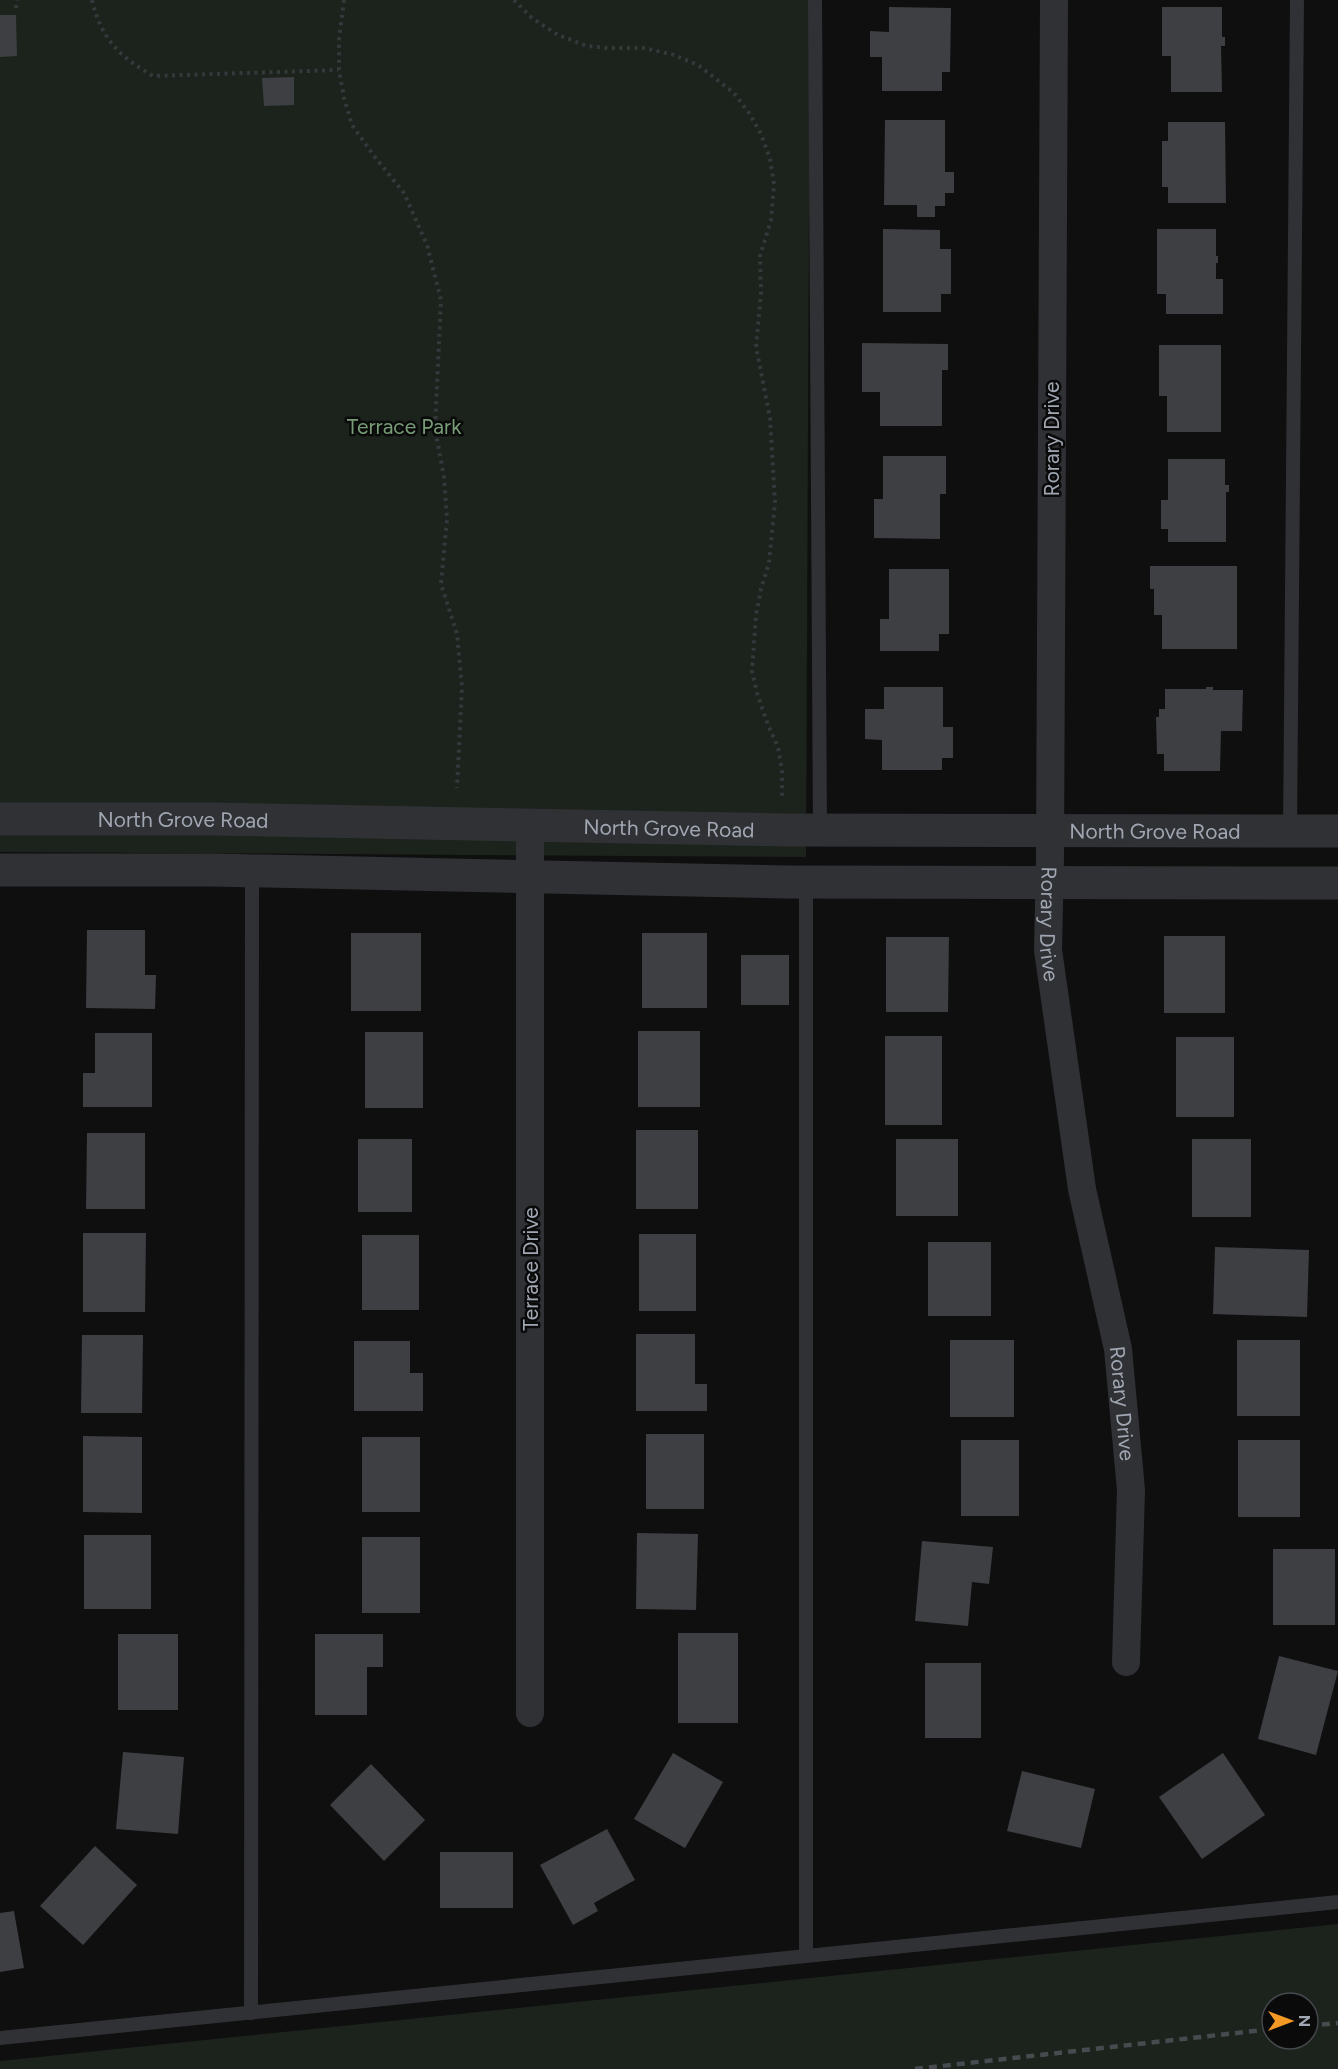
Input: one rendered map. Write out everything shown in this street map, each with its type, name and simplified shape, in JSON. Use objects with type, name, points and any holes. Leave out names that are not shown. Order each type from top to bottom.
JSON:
[{"type":"street","name":"Rorary Drive","points":[[1054,0],[1048,950],[1082,1188],[1118,1349],[1131,1490],[1126,1662]]},
{"type":"street","name":"North Grove Road","points":[[0,819],[214,819],[820,830],[1338,831]]},
{"type":"street","name":"Terrace Drive","points":[[530,825],[530,1713]]},
{"type":"street","points":[[0,870],[252,871],[806,882],[1338,883]]},
{"type":"lane","points":[[815,0],[820,830]]},
{"type":"lane","points":[[1290,831],[1298,0]]},
{"type":"lane","points":[[251,2013],[252,871]]},
{"type":"lane","points":[[806,882],[806,1956]]},
{"type":"lane","points":[[0,2038],[1338,1902]]},
{"type":"path","points":[[16,0],[16,8]]},
{"type":"path","points":[[93,0],[96,16],[111,45],[131,63],[153,76],[339,69]]},
{"type":"path","points":[[344,0],[339,39],[339,69],[352,125],[404,193],[427,245],[441,300],[435,428],[444,477],[447,519],[441,584],[457,634],[462,687],[456,796]]},
{"type":"path","points":[[514,0],[532,18],[558,34],[587,46],[644,48],[674,55],[698,65],[734,93],[761,134],[770,159],[774,184],[771,220],[760,255],[761,292],[756,347],[770,418],[775,502],[769,563],[756,615],[752,671],[757,693],[778,747],[782,771],[782,799]]},
{"type":"green space","name":"Terrace Park","points":[[0,0],[810,0],[806,857],[0,852]]},
{"type":"green space","points":[[1338,1924],[1338,2069],[0,2069],[0,2061]]},
{"type":"building","points":[[889,7],[951,8],[950,72],[942,72],[942,91],[882,91],[882,57],[870,57],[870,31],[889,32]]},
{"type":"building","points":[[1162,7],[1222,7],[1222,37],[1225,37],[1225,46],[1221,46],[1222,92],[1171,92],[1171,56],[1162,56]]},
{"type":"building","points":[[0,15],[16,15],[17,56],[0,57]]},
{"type":"building","points":[[294,77],[294,105],[264,106],[262,78]]},
{"type":"building","points":[[885,120],[945,120],[945,172],[954,172],[954,193],[945,193],[945,206],[935,206],[935,217],[917,217],[917,205],[884,205]]},
{"type":"building","points":[[1168,122],[1225,122],[1226,203],[1168,203],[1168,187],[1162,187],[1162,141],[1168,141]]},
{"type":"building","points":[[883,229],[940,230],[940,249],[951,249],[951,294],[941,294],[941,312],[883,312]]},
{"type":"building","points":[[1157,229],[1216,229],[1218,263],[1216,263],[1216,279],[1223,279],[1223,314],[1166,314],[1166,294],[1157,294]]},
{"type":"building","points":[[862,343],[948,344],[948,370],[942,370],[942,426],[880,426],[880,392],[862,392]]},
{"type":"building","points":[[1159,345],[1221,345],[1221,432],[1167,432],[1167,396],[1159,396]]},
{"type":"building","points":[[883,456],[946,456],[946,494],[940,494],[940,539],[874,538],[874,499],[883,499]]},
{"type":"building","points":[[1168,459],[1225,459],[1225,485],[1229,485],[1229,492],[1226,492],[1226,542],[1168,542],[1168,529],[1161,529],[1161,500],[1168,500]]},
{"type":"building","points":[[1150,566],[1237,566],[1237,649],[1162,649],[1162,615],[1154,615],[1154,589],[1150,589]]},
{"type":"building","points":[[889,569],[949,569],[949,634],[939,634],[939,651],[880,651],[880,619],[889,619]]},
{"type":"building","points":[[884,687],[943,687],[943,727],[953,727],[953,758],[942,758],[942,770],[882,770],[882,740],[865,739],[865,709],[884,709]]},
{"type":"building","points":[[1206,687],[1213,687],[1213,690],[1243,690],[1242,731],[1221,731],[1220,771],[1164,771],[1164,754],[1157,754],[1156,717],[1159,717],[1159,709],[1165,709],[1165,689],[1206,689]]},
{"type":"building","points":[[87,930],[145,930],[145,975],[156,975],[155,1009],[86,1008]]},
{"type":"building","points":[[351,933],[421,933],[421,1011],[351,1011]]},
{"type":"building","points":[[642,933],[707,933],[707,1008],[642,1008]]},
{"type":"building","points":[[1164,936],[1225,936],[1225,1013],[1164,1013]]},
{"type":"building","points":[[886,937],[949,937],[948,1012],[886,1012]]},
{"type":"building","points":[[741,955],[789,955],[789,1005],[741,1005]]},
{"type":"building","points":[[638,1031],[700,1031],[700,1107],[638,1107]]},
{"type":"building","points":[[365,1032],[423,1032],[423,1108],[365,1108]]},
{"type":"building","points":[[95,1033],[152,1033],[152,1107],[83,1107],[83,1073],[95,1073]]},
{"type":"building","points":[[885,1036],[942,1036],[942,1125],[885,1125]]},
{"type":"building","points":[[1176,1037],[1234,1037],[1234,1117],[1176,1117]]},
{"type":"building","points":[[636,1130],[698,1130],[698,1209],[636,1209]]},
{"type":"building","points":[[87,1133],[145,1133],[145,1209],[86,1209]]},
{"type":"building","points":[[358,1139],[412,1139],[412,1212],[358,1212]]},
{"type":"building","points":[[896,1139],[958,1139],[958,1216],[896,1216]]},
{"type":"building","points":[[1192,1139],[1251,1139],[1251,1217],[1192,1217]]},
{"type":"building","points":[[83,1233],[146,1233],[145,1312],[83,1312]]},
{"type":"building","points":[[639,1234],[696,1234],[696,1311],[639,1311]]},
{"type":"building","points":[[362,1235],[419,1235],[419,1310],[362,1310]]},
{"type":"building","points":[[928,1242],[991,1242],[991,1316],[928,1316]]},
{"type":"building","points":[[1215,1247],[1309,1250],[1307,1317],[1213,1314]]},
{"type":"building","points":[[636,1334],[695,1334],[695,1384],[707,1384],[707,1411],[636,1411]]},
{"type":"building","points":[[82,1335],[143,1335],[142,1413],[81,1413]]},
{"type":"building","points":[[950,1340],[1014,1340],[1014,1417],[950,1417]]},
{"type":"building","points":[[1237,1340],[1300,1340],[1300,1416],[1237,1416]]},
{"type":"building","points":[[354,1341],[410,1341],[410,1373],[423,1373],[423,1411],[354,1411]]},
{"type":"building","points":[[646,1434],[704,1434],[704,1509],[646,1509]]},
{"type":"building","points":[[83,1436],[142,1437],[142,1513],[83,1512]]},
{"type":"building","points":[[362,1437],[420,1437],[420,1512],[362,1512]]},
{"type":"building","points":[[961,1440],[1019,1440],[1019,1516],[961,1516]]},
{"type":"building","points":[[1238,1440],[1300,1440],[1300,1517],[1238,1517]]},
{"type":"building","points":[[637,1533],[698,1534],[696,1610],[636,1609]]},
{"type":"building","points":[[84,1535],[151,1535],[151,1609],[84,1609]]},
{"type":"building","points":[[362,1537],[420,1537],[420,1613],[362,1613]]},
{"type":"building","points":[[922,1541],[993,1547],[989,1584],[972,1582],[968,1626],[915,1621]]},
{"type":"building","points":[[1273,1549],[1335,1549],[1335,1625],[1273,1625]]},
{"type":"building","points":[[678,1633],[738,1633],[738,1723],[678,1723]]},
{"type":"building","points":[[118,1634],[178,1634],[178,1710],[118,1710]]},
{"type":"building","points":[[315,1634],[383,1634],[383,1667],[367,1667],[367,1715],[315,1715]]},
{"type":"building","points":[[1279,1656],[1338,1671],[1316,1755],[1258,1739]]},
{"type":"building","points":[[925,1663],[981,1663],[981,1738],[925,1738]]},
{"type":"building","points":[[123,1752],[184,1757],[178,1834],[116,1829]]},
{"type":"building","points":[[673,1753],[723,1782],[685,1848],[634,1819]]},
{"type":"building","points":[[1223,1753],[1265,1815],[1202,1859],[1159,1797]]},
{"type":"building","points":[[371,1764],[425,1820],[384,1861],[330,1805]]},
{"type":"building","points":[[1022,1771],[1095,1789],[1081,1848],[1007,1831]]},
{"type":"building","points":[[607,1829],[635,1880],[594,1903],[598,1911],[573,1925],[540,1865]]},
{"type":"building","points":[[95,1846],[137,1885],[83,1945],[40,1906]]},
{"type":"building","points":[[440,1852],[513,1852],[513,1908],[440,1908]]},
{"type":"building","points":[[14,1911],[24,1968],[0,1972],[0,1913]]},
{"type":"railway","points":[[1320,2025],[1338,2023]]},
{"type":"railway","points":[[915,2069],[1260,2030]]}]
